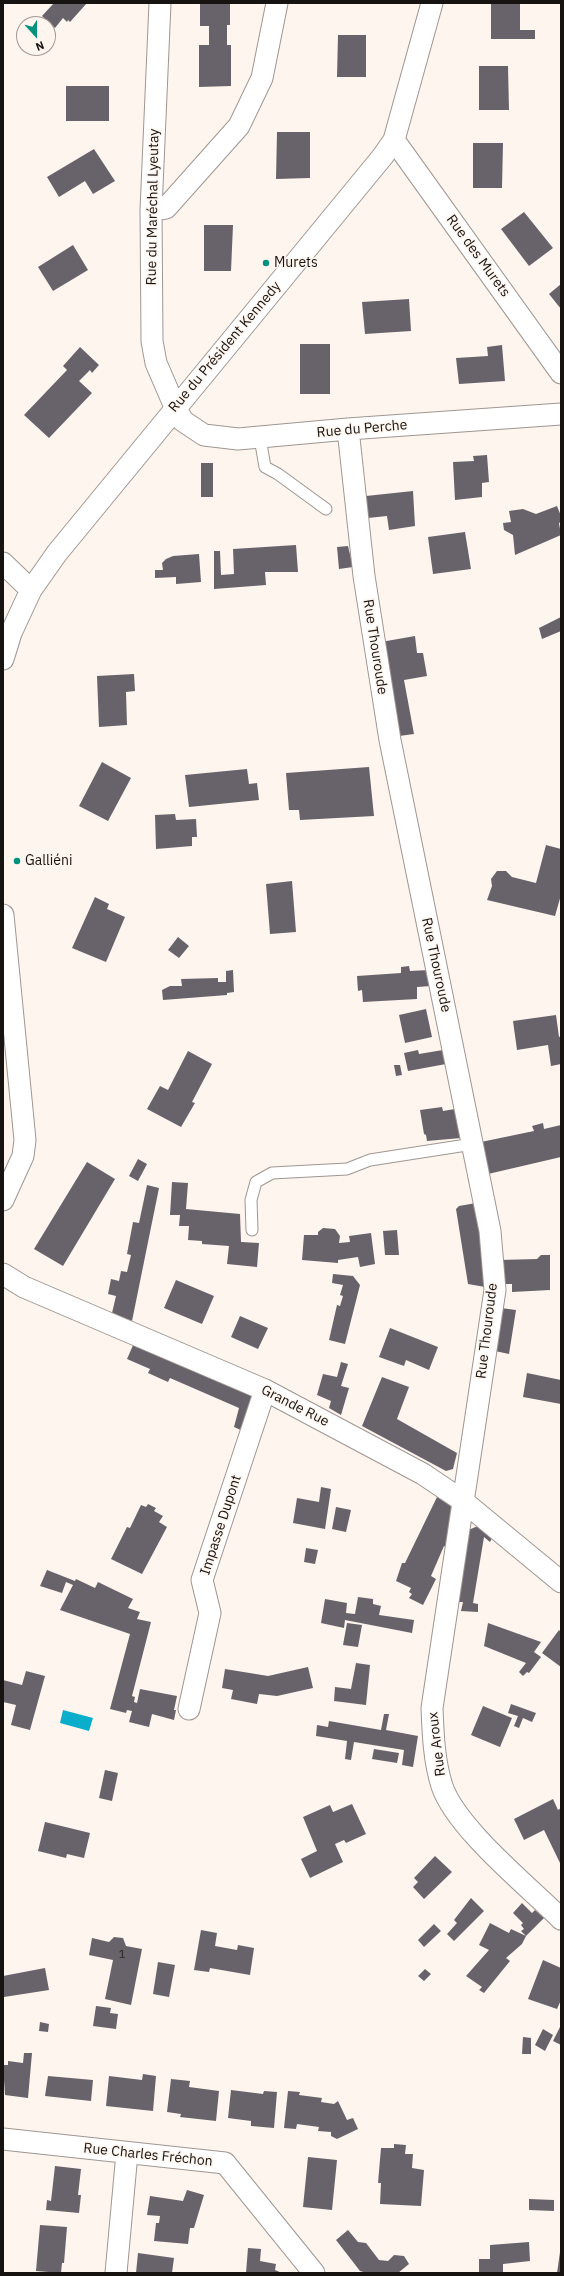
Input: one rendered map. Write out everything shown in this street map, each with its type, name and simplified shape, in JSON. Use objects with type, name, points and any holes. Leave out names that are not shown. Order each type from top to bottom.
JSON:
[{"type":"street","name":"Rue du Maréchal Lyeutay","points":[[160,3],[151,210],[152,341],[156,363],[175,407]]},
{"type":"street","points":[[151,210],[166,208],[239,126],[262,78],[277,3]]},
{"type":"street","name":"Rue du Président Kennedy","points":[[3,659],[11,633],[31,590],[57,553],[175,407],[323,231],[394,140],[432,3]]},
{"type":"street","name":"Rue des Murets","points":[[394,140],[561,373]]},
{"type":"street","name":"Rue du Perche","points":[[175,407],[183,421],[204,435],[238,439],[348,429],[561,414]]},
{"type":"street","name":"Rue Thouroude","points":[[348,429],[364,576],[390,740],[490,1231],[495,1290],[463,1500]]},
{"type":"street","points":[[3,563],[31,590]]},
{"type":"street","points":[[3,915],[24,1124],[23,1156],[8,1182],[3,1200]]},
{"type":"street","name":"Grande Rue","points":[[3,1274],[24,1287],[265,1390],[423,1474],[463,1500],[561,1582]]},
{"type":"street","name":"Impasse Dupont","points":[[189,1710],[210,1613],[202,1580],[265,1390]]},
{"type":"street","name":"Rue Aroux","points":[[463,1500],[432,1708],[436,1762],[442,1787],[454,1810],[472,1832],[561,1919]]},
{"type":"street","name":"Rue Charles Fréchon","points":[[3,2139],[225,2163],[314,2273]]},
{"type":"street","points":[[116,2273],[127,2153]]},
{"type":"lane","points":[[260,438],[265,467],[278,474],[326,509]]},
{"type":"lane","points":[[252,1230],[251,1200],[256,1182],[272,1174],[347,1169],[370,1160],[473,1144]]},
{"type":"water","points":[[63,1710],[93,1718],[89,1731],[60,1723]]},
{"type":"building","points":[[54,3],[87,3],[70,22],[68,20],[67,22],[63,18],[56,27],[56,16],[42,16]]},
{"type":"building","points":[[200,3],[230,3],[230,25],[227,25],[227,45],[231,45],[231,86],[199,87],[199,45],[209,45],[209,26],[200,26]]},
{"type":"building","points":[[491,3],[520,3],[520,30],[535,30],[535,39],[491,39]]},
{"type":"building","points":[[338,35],[366,35],[366,77],[337,77]]},
{"type":"building","points":[[479,66],[508,66],[509,110],[479,110]]},
{"type":"building","points":[[66,86],[109,86],[109,121],[66,121]]},
{"type":"building","points":[[277,132],[310,132],[310,178],[276,179]]},
{"type":"building","points":[[473,143],[503,143],[502,188],[473,188]]},
{"type":"building","points":[[94,149],[115,181],[93,194],[85,181],[59,197],[47,177]]},
{"type":"building","points":[[524,212],[553,248],[529,266],[501,229]]},
{"type":"building","points":[[204,225],[233,225],[231,271],[204,271]]},
{"type":"building","points":[[73,245],[88,270],[53,291],[38,267]]},
{"type":"building","points":[[561,284],[561,309],[549,294]]},
{"type":"building","points":[[409,299],[411,331],[365,334],[362,302]]},
{"type":"building","points":[[300,344],[330,344],[330,394],[300,394]]},
{"type":"building","points":[[502,345],[505,381],[459,384],[456,358],[488,356],[487,347]]},
{"type":"building","points":[[80,347],[99,365],[92,373],[90,370],[79,381],[92,393],[49,438],[24,415],[67,370],[63,366]]},
{"type":"building","points":[[487,455],[489,482],[482,483],[482,497],[455,500],[453,462],[474,461],[473,456]]},
{"type":"building","points":[[201,463],[213,463],[213,497],[201,497]]},
{"type":"building","points":[[413,491],[415,526],[389,530],[387,516],[368,518],[366,496]]},
{"type":"building","points":[[557,506],[561,516],[561,522],[559,523],[561,535],[515,555],[513,535],[504,530],[503,523],[511,522],[509,511],[523,509],[536,514]]},
{"type":"building","points":[[465,532],[471,569],[433,574],[428,537]]},
{"type":"building","points":[[296,545],[298,572],[265,572],[266,585],[214,589],[214,551],[220,551],[221,575],[234,574],[233,549]]},
{"type":"building","points":[[348,546],[353,567],[339,569],[337,547]]},
{"type":"building","points":[[199,554],[201,582],[176,584],[176,577],[155,578],[155,570],[163,570],[162,563],[166,559],[173,556]]},
{"type":"building","points":[[561,617],[561,631],[542,639],[539,628]]},
{"type":"building","points":[[415,636],[417,653],[423,653],[427,676],[404,680],[414,734],[399,736],[381,642]]},
{"type":"building","points":[[134,674],[135,691],[126,692],[127,725],[99,727],[97,676]]},
{"type":"building","points":[[102,762],[131,778],[108,821],[79,806]]},
{"type":"building","points":[[369,767],[374,816],[300,820],[299,810],[289,810],[286,773]]},
{"type":"building","points":[[247,769],[249,784],[257,783],[259,800],[189,807],[185,775]]},
{"type":"building","points":[[175,814],[176,820],[196,819],[197,837],[192,837],[192,846],[156,849],[155,815]]},
{"type":"building","points":[[546,845],[561,849],[561,895],[555,916],[487,900],[492,886],[491,879],[497,871],[506,871],[512,877],[536,883]]},
{"type":"building","points":[[292,881],[296,932],[270,934],[266,884]]},
{"type":"building","points":[[95,897],[109,904],[107,909],[125,917],[106,962],[72,948]]},
{"type":"building","points":[[178,937],[189,946],[179,958],[168,950]]},
{"type":"building","points":[[409,966],[410,971],[429,970],[431,986],[417,987],[417,999],[363,1002],[362,990],[358,991],[357,976],[401,973],[401,967]]},
{"type":"building","points":[[233,970],[234,992],[227,993],[227,995],[163,1000],[162,990],[170,986],[182,986],[181,979],[218,978],[218,982],[226,982],[226,971]]},
{"type":"building","points":[[426,1009],[432,1037],[405,1043],[399,1015]]},
{"type":"building","points":[[556,1015],[559,1037],[561,1036],[561,1064],[551,1066],[548,1045],[517,1050],[513,1021]]},
{"type":"building","points":[[418,1050],[419,1054],[443,1050],[446,1064],[408,1071],[404,1053]]},
{"type":"building","points":[[188,1051],[212,1064],[192,1102],[195,1103],[181,1127],[147,1109],[160,1086],[168,1090]]},
{"type":"building","points":[[394,1065],[400,1065],[402,1075],[396,1076]]},
{"type":"building","points":[[442,1107],[443,1111],[455,1109],[461,1138],[427,1141],[426,1135],[424,1134],[420,1110]]},
{"type":"building","points":[[543,1123],[544,1129],[561,1125],[561,1157],[488,1174],[481,1142],[534,1131],[532,1126]]},
{"type":"building","points":[[138,1159],[147,1164],[138,1181],[129,1176]]},
{"type":"building","points":[[87,1162],[115,1179],[63,1266],[34,1249]]},
{"type":"building","points":[[172,1182],[188,1183],[186,1209],[240,1214],[241,1242],[259,1243],[257,1267],[227,1264],[229,1246],[202,1244],[202,1241],[188,1240],[189,1226],[179,1226],[180,1215],[170,1215]]},
{"type":"building","points":[[147,1185],[159,1188],[132,1321],[112,1313],[116,1296],[108,1294],[111,1279],[119,1281],[121,1271],[127,1272],[131,1255],[127,1254],[133,1222],[139,1223]]},
{"type":"building","points":[[476,1203],[485,1287],[468,1284],[456,1209],[459,1206]]},
{"type":"building","points":[[323,1228],[335,1229],[340,1236],[339,1243],[350,1242],[349,1236],[371,1233],[375,1264],[360,1267],[358,1257],[338,1260],[338,1263],[302,1260],[304,1235],[318,1235],[318,1232]]},
{"type":"building","points":[[397,1230],[399,1255],[385,1255],[383,1231]]},
{"type":"building","points":[[541,1255],[550,1255],[550,1290],[512,1292],[512,1284],[500,1284],[499,1260],[537,1259]]},
{"type":"building","points":[[333,1274],[353,1276],[360,1285],[345,1344],[329,1340],[337,1305],[340,1306],[343,1296],[340,1295],[343,1285],[332,1283]]},
{"type":"building","points":[[176,1280],[214,1296],[202,1324],[164,1308]]},
{"type":"building","points":[[501,1308],[516,1310],[509,1354],[495,1351]]},
{"type":"building","points":[[240,1316],[268,1328],[258,1349],[231,1337]]},
{"type":"building","points":[[390,1328],[438,1347],[429,1370],[406,1360],[404,1366],[379,1357]]},
{"type":"building","points":[[134,1343],[254,1396],[243,1431],[234,1427],[239,1408],[170,1378],[168,1382],[148,1373],[150,1369],[127,1359]]},
{"type":"building","points":[[341,1362],[348,1364],[341,1386],[349,1388],[341,1415],[329,1408],[331,1401],[317,1395],[323,1374],[337,1377]]},
{"type":"building","points":[[527,1373],[561,1380],[561,1404],[523,1397]]},
{"type":"building","points":[[382,1377],[409,1387],[397,1419],[457,1453],[453,1469],[446,1471],[362,1426]]},
{"type":"building","points":[[321,1487],[331,1489],[325,1529],[293,1523],[297,1498],[319,1502]]},
{"type":"building","points":[[437,1497],[448,1503],[454,1510],[450,1549],[444,1546],[431,1576],[436,1579],[423,1605],[409,1598],[412,1594],[409,1592],[411,1588],[396,1581],[402,1563],[405,1563]]},
{"type":"building","points":[[148,1504],[156,1508],[154,1511],[163,1516],[159,1522],[167,1527],[142,1574],[111,1559],[127,1527],[130,1528],[141,1505],[146,1507]]},
{"type":"building","points":[[336,1507],[351,1510],[346,1532],[332,1529]]},
{"type":"building","points":[[478,1526],[492,1538],[490,1542],[484,1537],[473,1603],[478,1604],[478,1612],[461,1611],[463,1602],[455,1602],[466,1531]]},
{"type":"building","points":[[306,1548],[318,1550],[315,1564],[304,1562]]},
{"type":"building","points":[[47,1570],[75,1581],[76,1579],[95,1588],[98,1582],[133,1599],[128,1608],[140,1612],[137,1619],[151,1622],[132,1696],[135,1697],[134,1702],[137,1703],[140,1689],[177,1696],[174,1710],[176,1710],[174,1720],[152,1714],[149,1727],[129,1722],[132,1711],[127,1710],[126,1713],[110,1709],[130,1634],[60,1610],[73,1585],[66,1582],[62,1593],[40,1586]]},
{"type":"building","points":[[358,1597],[373,1599],[373,1604],[381,1606],[379,1615],[414,1620],[412,1633],[345,1620],[344,1628],[321,1623],[325,1599],[347,1603],[346,1613],[355,1614]]},
{"type":"building","points":[[347,1623],[362,1625],[358,1647],[343,1645]]},
{"type":"building","points":[[488,1623],[541,1642],[534,1652],[541,1657],[529,1673],[527,1672],[523,1676],[519,1672],[526,1663],[484,1646]]},
{"type":"building","points":[[559,1630],[561,1632],[561,1667],[542,1653]]},
{"type":"building","points":[[356,1663],[370,1665],[366,1705],[334,1701],[335,1687],[351,1689]]},
{"type":"building","points":[[308,1667],[313,1688],[277,1696],[259,1694],[257,1704],[231,1699],[233,1690],[222,1688],[225,1669],[268,1676]]},
{"type":"building","points":[[26,1671],[45,1676],[30,1730],[11,1725],[16,1705],[3,1702],[3,1680],[22,1685]]},
{"type":"building","points":[[511,1704],[536,1713],[532,1722],[523,1718],[519,1728],[514,1726],[518,1716],[508,1713]]},
{"type":"building","points":[[483,1706],[512,1718],[500,1747],[471,1735]]},
{"type":"building","points":[[384,1714],[389,1714],[386,1730],[418,1736],[413,1767],[402,1765],[404,1750],[354,1742],[351,1760],[345,1759],[347,1741],[316,1736],[317,1725],[328,1727],[329,1721],[381,1730]]},
{"type":"building","points":[[374,1749],[399,1753],[397,1763],[372,1759]]},
{"type":"building","points":[[105,1770],[118,1773],[112,1801],[99,1798]]},
{"type":"building","points":[[553,1799],[558,1810],[561,1808],[560,1863],[544,1830],[524,1840],[514,1819]]},
{"type":"building","points":[[352,1804],[366,1834],[346,1843],[344,1840],[335,1844],[343,1862],[310,1878],[301,1859],[317,1851],[303,1817],[330,1805],[333,1812]]},
{"type":"building","points":[[45,1822],[90,1833],[84,1858],[67,1854],[66,1858],[38,1851]]},
{"type":"building","points":[[435,1856],[452,1872],[424,1899],[413,1887],[418,1882],[414,1878]]},
{"type":"building","points":[[471,1898],[484,1911],[454,1941],[447,1934],[457,1923],[454,1920]]},
{"type":"building","points":[[522,1903],[532,1913],[535,1910],[544,1918],[526,1936],[521,1931],[524,1929],[521,1925],[523,1923],[513,1913]]},
{"type":"building","points":[[490,1923],[509,1933],[511,1929],[526,1936],[522,1944],[506,1958],[510,1961],[484,1993],[479,1990],[482,1987],[466,1976],[489,1950],[479,1945]]},
{"type":"building","points":[[434,1924],[441,1931],[424,1947],[418,1940]]},
{"type":"building","points":[[201,1930],[217,1933],[215,1946],[237,1950],[238,1945],[254,1948],[250,1975],[210,1968],[209,1972],[194,1970]]},
{"type":"building","points":[[114,1937],[123,1938],[126,1946],[142,1949],[131,2005],[105,1999],[113,1960],[89,1955],[92,1938],[109,1942]]},
{"type":"building","points":[[543,1960],[561,1968],[561,2000],[557,2009],[528,1999]]},
{"type":"building","points":[[158,1962],[175,1965],[169,1997],[153,1994]]},
{"type":"building","points":[[45,1968],[49,1990],[4,1997],[3,1976]]},
{"type":"building","points":[[425,1969],[431,1974],[424,1981],[418,1976]]},
{"type":"building","points":[[96,2006],[111,2008],[110,2013],[118,2014],[116,2029],[93,2026]]},
{"type":"building","points":[[40,2022],[49,2024],[48,2032],[39,2031]]},
{"type":"building","points":[[561,2025],[561,2045],[553,2041]]},
{"type":"building","points":[[543,2029],[553,2035],[545,2051],[535,2045]]},
{"type":"building","points":[[523,2037],[531,2038],[531,2054],[522,2054]]},
{"type":"building","points":[[24,2053],[32,2053],[28,2098],[5,2095],[3,2065],[8,2065],[8,2061],[23,2063]]},
{"type":"building","points":[[143,2074],[156,2076],[153,2111],[106,2106],[109,2076],[142,2080]]},
{"type":"building","points":[[48,2076],[93,2080],[91,2101],[45,2096]]},
{"type":"building","points":[[171,2079],[190,2081],[189,2087],[219,2091],[216,2121],[180,2117],[181,2114],[167,2112]]},
{"type":"building","points":[[231,2090],[263,2094],[264,2091],[277,2092],[274,2128],[251,2126],[251,2121],[228,2118]]},
{"type":"building","points":[[288,2091],[300,2092],[299,2095],[322,2098],[321,2102],[334,2104],[338,2101],[347,2120],[353,2118],[358,2129],[337,2139],[331,2136],[331,2132],[318,2131],[319,2127],[297,2124],[296,2129],[284,2128]]},
{"type":"building","points":[[394,2144],[406,2145],[405,2154],[413,2154],[412,2168],[424,2170],[421,2206],[380,2204],[381,2183],[378,2183],[381,2148],[394,2148]]},
{"type":"building","points":[[308,2157],[337,2160],[332,2210],[303,2207]]},
{"type":"building","points":[[55,2166],[81,2169],[78,2195],[81,2195],[79,2213],[46,2210],[47,2200],[51,2201]]},
{"type":"building","points":[[187,2190],[204,2195],[194,2228],[190,2228],[188,2244],[154,2241],[156,2223],[159,2223],[160,2216],[147,2215],[150,2196],[183,2201]]},
{"type":"building","points":[[529,2199],[554,2200],[554,2211],[529,2210]]},
{"type":"building","points":[[40,2225],[67,2227],[64,2263],[62,2263],[61,2273],[36,2271]]},
{"type":"building","points":[[348,2230],[358,2242],[366,2243],[379,2260],[388,2261],[394,2255],[404,2256],[409,2264],[398,2273],[367,2273],[360,2271],[336,2240]]},
{"type":"building","points":[[529,2242],[530,2261],[503,2264],[503,2273],[479,2273],[479,2259],[490,2259],[490,2245]]},
{"type":"building","points":[[248,2248],[261,2249],[260,2261],[276,2264],[275,2270],[282,2273],[246,2273]]},
{"type":"building","points":[[560,2252],[561,2273],[557,2273]]},
{"type":"building","points":[[138,2253],[174,2258],[172,2273],[136,2273]]},
{"type":"place","name":"Murets","points":[[266,263]]},
{"type":"place","name":"Galliéni","points":[[17,861]]}]
